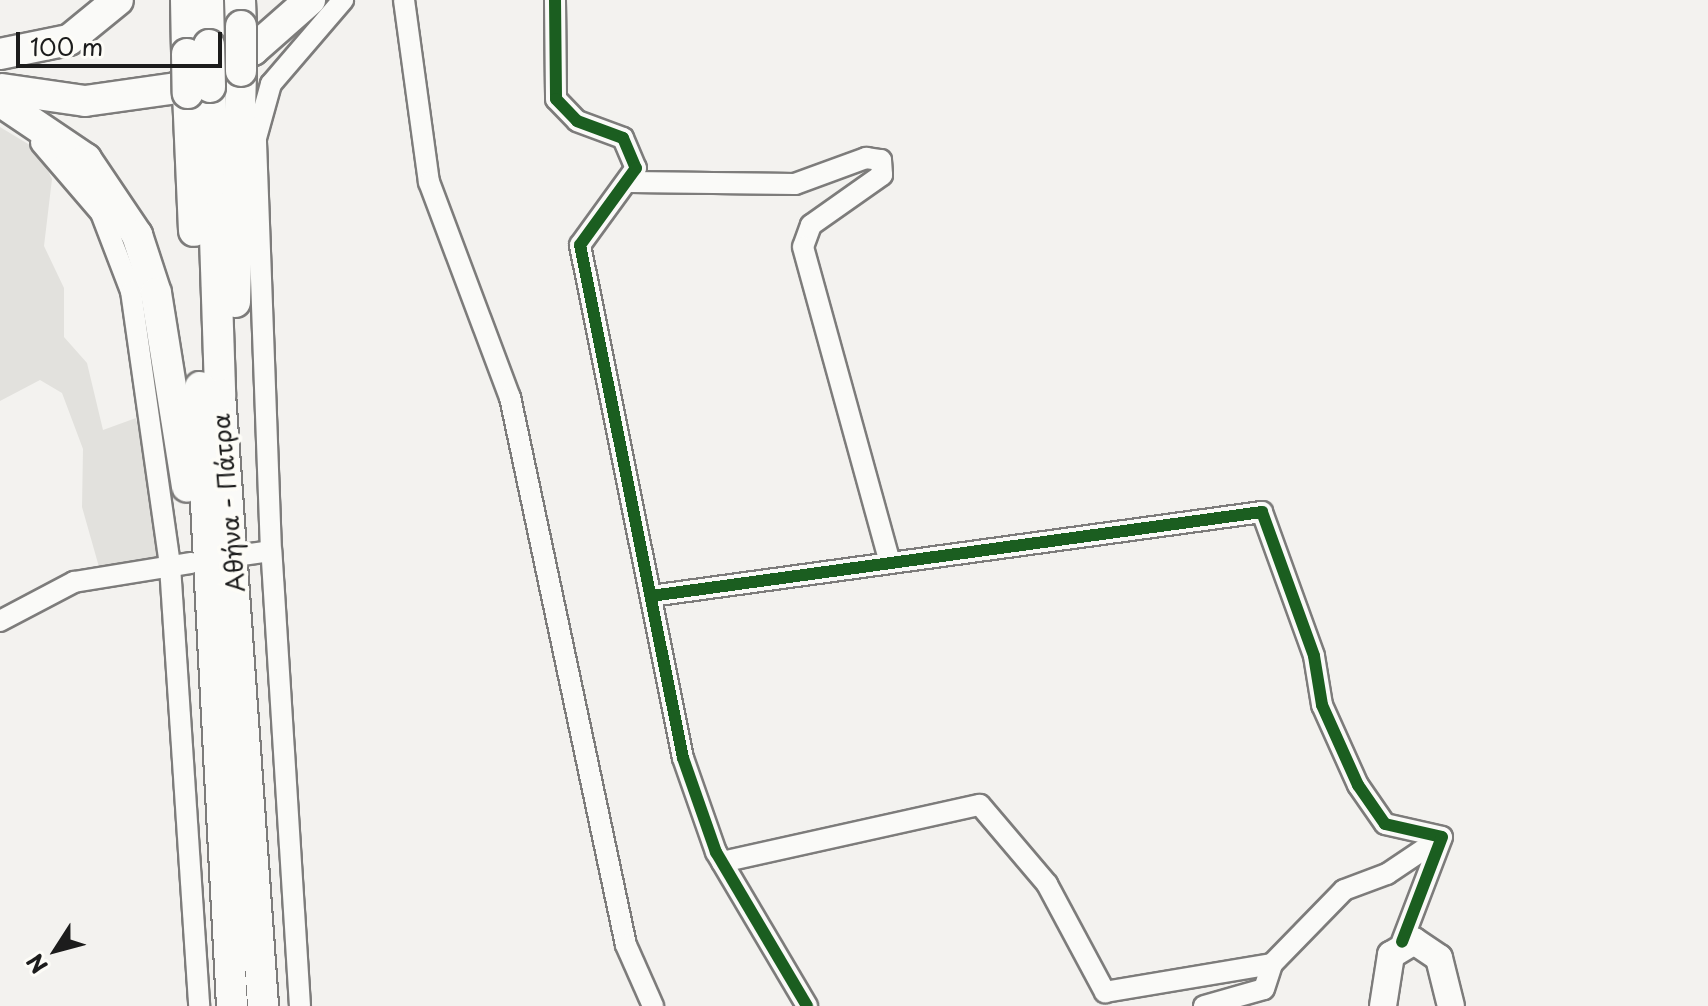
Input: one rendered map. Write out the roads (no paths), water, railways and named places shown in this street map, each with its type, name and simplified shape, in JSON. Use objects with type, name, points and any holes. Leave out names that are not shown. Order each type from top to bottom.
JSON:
[{"type":"highway","points":[[0,54],[69,40],[118,0]]},
{"type":"highway","name":"Αθήνα - Πάτρα","points":[[186,0],[198,49],[212,627],[232,1006]]},
{"type":"highway","name":"Αθήνα - Πάτρα","points":[[198,49],[208,0]]},
{"type":"highway","points":[[0,76],[59,87],[146,82],[235,47],[294,0]]},
{"type":"highway","points":[[0,88],[85,101],[176,88],[253,50],[310,0]]},
{"type":"highway","points":[[220,394],[234,336],[240,13]]},
{"type":"highway","name":"Αθήνα - Πάτρα","points":[[199,90],[263,1006]]},
{"type":"highway","points":[[0,101],[86,159],[137,235],[156,293],[195,567],[212,627]]},
{"type":"main road","points":[[1383,1006],[1386,968],[1402,942],[1424,944],[1439,958],[1451,1006]]},
{"type":"street","points":[[300,1006],[271,551],[260,107],[283,66],[343,0]]},
{"type":"street","points":[[404,0],[429,182],[510,397],[626,945],[653,1006]]},
{"type":"street","points":[[555,0],[556,99],[577,121],[623,138],[636,168],[631,182],[580,245],[686,768],[722,862],[807,1006]]},
{"type":"street","points":[[0,118],[73,173],[120,255],[131,291],[170,566],[199,1006]]},
{"type":"street","points":[[631,182],[795,184],[866,158],[881,160],[882,175],[811,225],[803,247],[889,559]]},
{"type":"street","points":[[651,596],[889,559],[1262,512],[1314,656],[1329,724],[1358,785],[1385,824],[1442,837]]},
{"type":"street","points":[[243,555],[271,551]]},
{"type":"street","points":[[0,621],[74,582],[191,563]]},
{"type":"street","points":[[722,862],[980,805],[1055,896],[1099,990],[1272,964]]},
{"type":"street","points":[[1402,942],[1442,837]]},
{"type":"street","points":[[1204,1006],[1264,989],[1272,964],[1344,890],[1387,874],[1442,837]]}]
